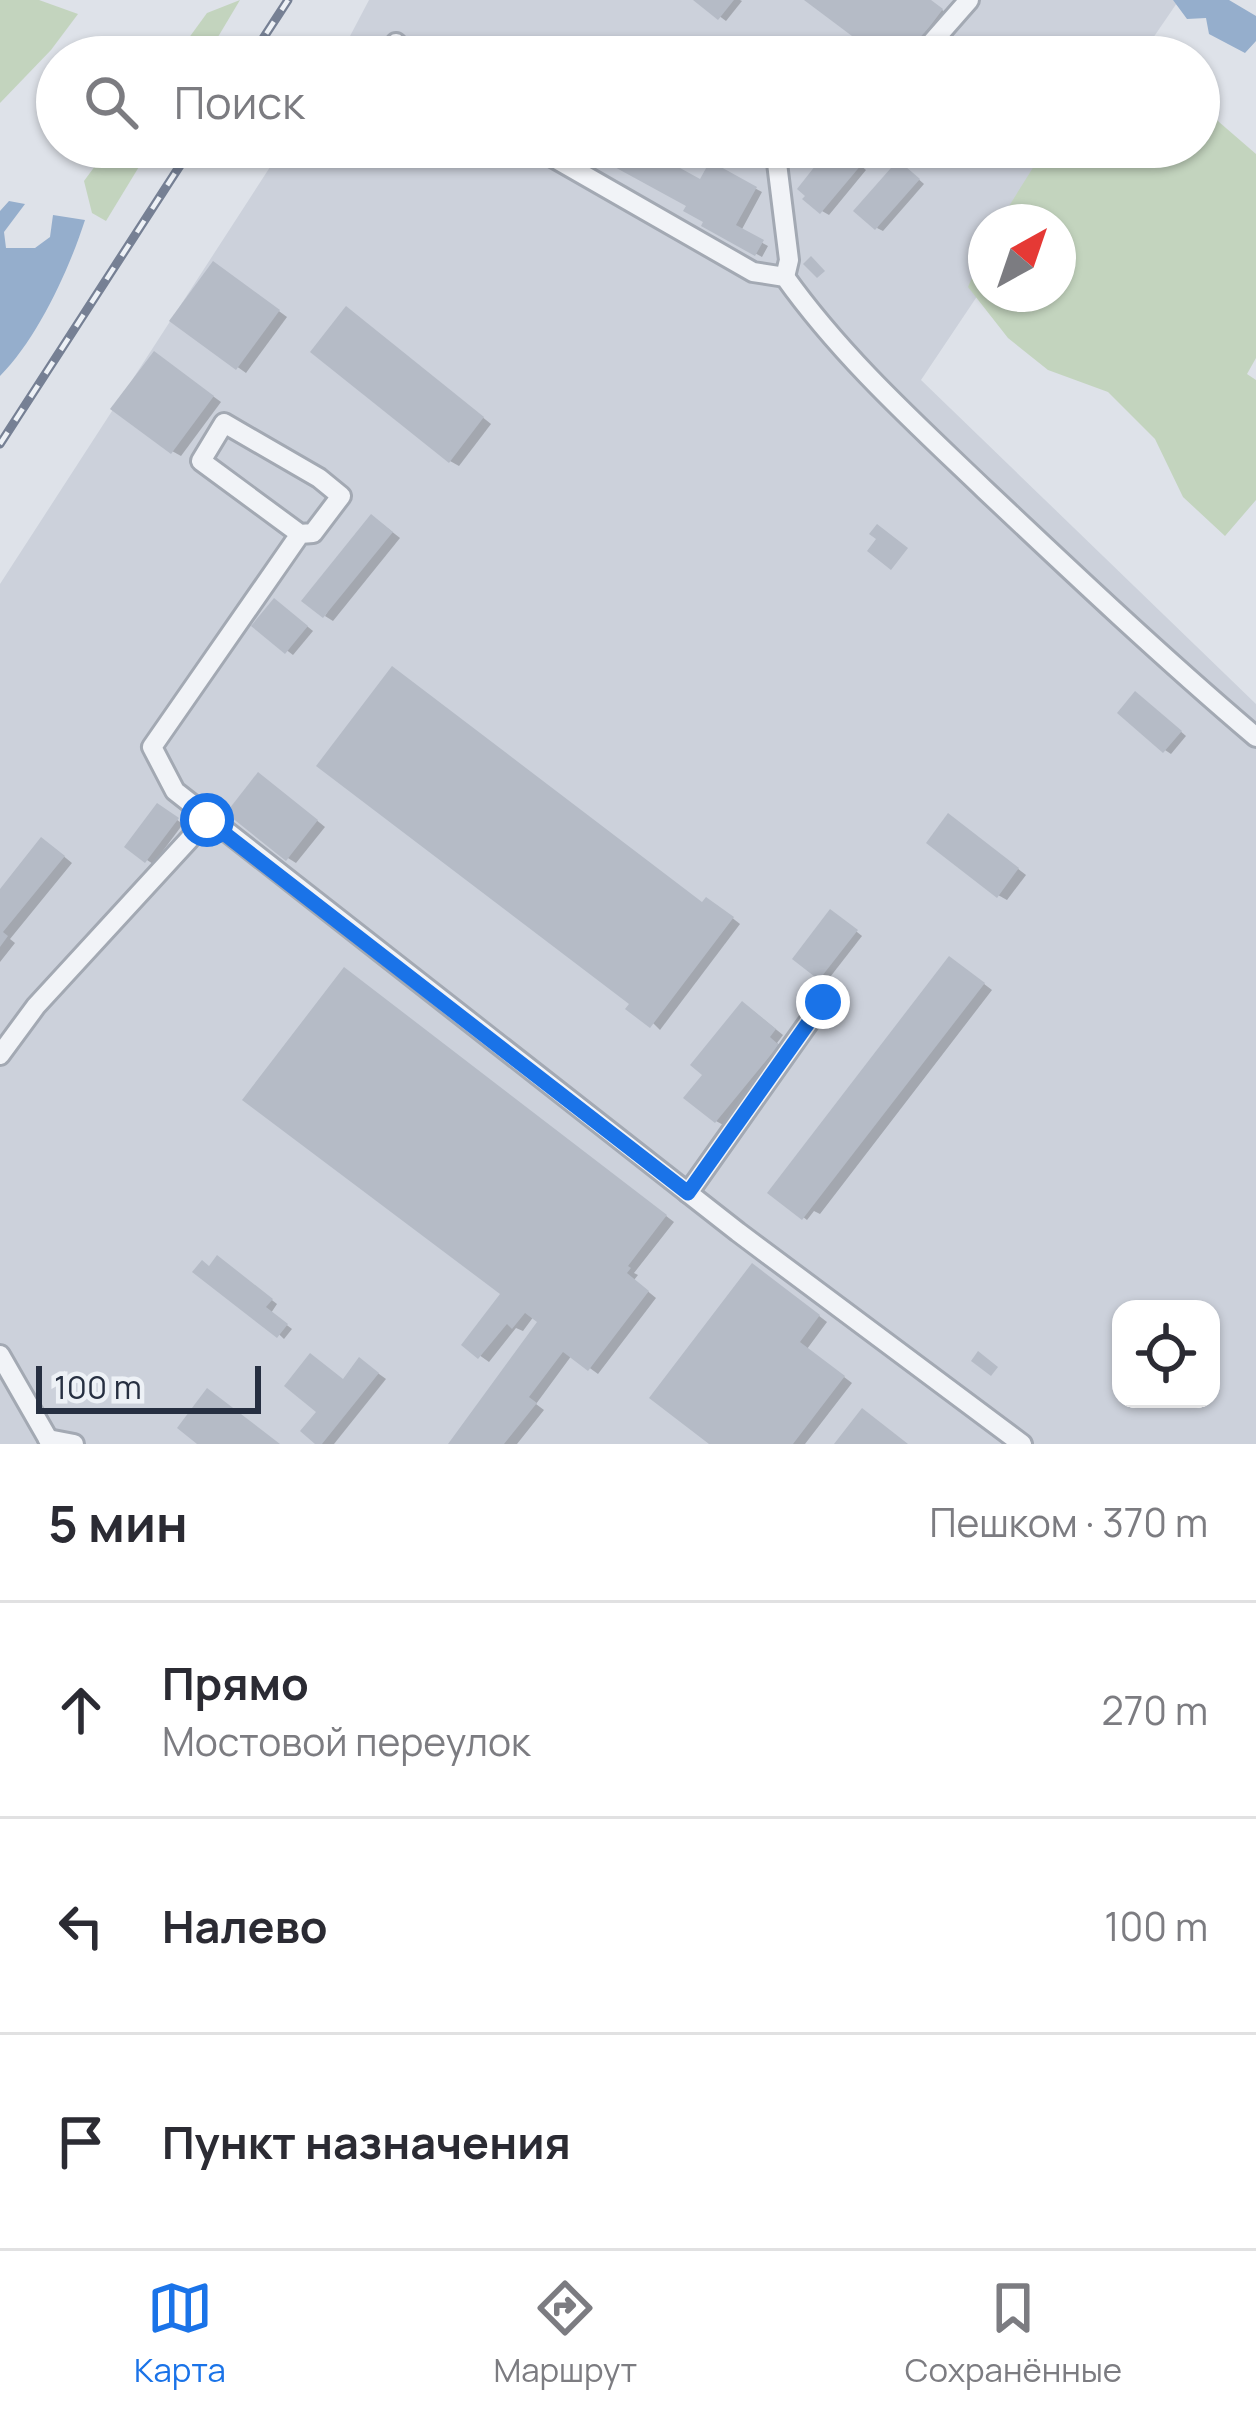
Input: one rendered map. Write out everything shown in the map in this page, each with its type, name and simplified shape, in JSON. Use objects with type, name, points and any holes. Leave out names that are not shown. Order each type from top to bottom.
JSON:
[{"type":"street","points":[[937,36],[969,0]]},
{"type":"street","points":[[572,168],[753,272],[784,277],[814,318],[880,390],[1142,640],[1256,737]]},
{"type":"street","points":[[778,168],[789,260],[784,277]]},
{"type":"street","points":[[224,423],[319,478],[341,496],[313,533],[300,534],[201,461],[224,423]]},
{"type":"street","points":[[300,534],[152,747],[175,791],[688,1193],[1022,1444]]},
{"type":"street","points":[[0,1055],[36,1006],[207,820]]},
{"type":"street","points":[[688,1193],[823,1002]]},
{"type":"street","points":[[0,1355],[50,1442],[74,1444]]},
{"type":"shaded area","points":[[369,0],[1179,0],[1154,36],[350,36]]},
{"type":"shaded area","points":[[269,168],[1065,168],[1040,204],[968,204],[968,310],[921,380],[1256,704],[1256,1444],[0,1444],[0,584]]},
{"type":"green space","points":[[0,0],[39,0],[78,14],[62,36],[36,36],[36,66],[0,103]]},
{"type":"green space","points":[[240,0],[219,36],[190,36],[207,13]]},
{"type":"green space","points":[[1220,123],[1256,154],[1256,358],[1247,374],[1256,380],[1256,500],[1225,536],[1183,497],[1155,439],[1108,392],[1048,370],[1008,338],[988,312],[1076,312],[1076,204],[1010,204],[1033,168],[1220,168]]},
{"type":"green space","points":[[94,168],[138,168],[106,221],[92,213],[84,181]]},
{"type":"water","points":[[1173,0],[1229,0],[1256,16],[1256,41],[1245,53],[1209,34],[1206,18],[1187,19]]},
{"type":"water","points":[[9,201],[25,204],[4,232],[6,248],[35,248],[50,237],[53,215],[85,220],[50,303],[27,343],[0,376],[0,211]]},
{"type":"building","points":[[693,0],[734,0],[718,20]]},
{"type":"building","points":[[804,0],[931,0],[943,9],[923,36],[852,36]]},
{"type":"building","points":[[616,168],[680,168],[700,179],[706,168],[723,168],[757,187],[736,225],[764,240],[755,256],[701,226],[703,222],[683,211],[686,206]]},
{"type":"building","points":[[814,168],[859,168],[820,214],[797,189]]},
{"type":"building","points":[[891,168],[907,168],[920,179],[875,230],[853,211]]},
{"type":"building","points":[[811,256],[825,271],[817,278],[803,264]]},
{"type":"building","points":[[213,261],[280,310],[236,370],[169,321]]},
{"type":"building","points":[[346,306],[484,417],[449,463],[310,352]]},
{"type":"building","points":[[154,351],[214,396],[171,454],[110,409]]},
{"type":"building","points":[[371,514],[393,532],[323,618],[301,601]]},
{"type":"building","points":[[877,524],[908,548],[891,570],[867,551],[876,539],[869,534]]},
{"type":"building","points":[[274,598],[308,626],[285,654],[251,626]]},
{"type":"building","points":[[392,666],[702,902],[706,897],[734,917],[650,1028],[625,1009],[629,1004],[316,766]]},
{"type":"building","points":[[1135,691],[1182,731],[1163,753],[1117,713]]},
{"type":"building","points":[[258,772],[318,820],[286,861],[226,813]]},
{"type":"building","points":[[157,803],[179,818],[145,863],[124,847]]},
{"type":"building","points":[[948,813],[1019,868],[997,898],[926,843]]},
{"type":"building","points":[[41,837],[65,856],[3,932],[8,936],[0,947],[0,889]]},
{"type":"building","points":[[830,909],[858,930],[819,980],[792,959]]},
{"type":"building","points":[[949,956],[985,983],[802,1220],[767,1193]]},
{"type":"building","points":[[344,967],[667,1215],[628,1266],[627,1273],[649,1291],[588,1371],[563,1352],[529,1397],[537,1403],[504,1444],[448,1444],[537,1322],[525,1313],[512,1329],[507,1324],[478,1359],[461,1345],[500,1294],[242,1100]]},
{"type":"building","points":[[742,1001],[776,1029],[770,1037],[779,1045],[715,1123],[683,1098],[702,1075],[690,1065]]},
{"type":"building","points":[[217,1255],[273,1299],[266,1307],[288,1324],[277,1338],[192,1272],[202,1260],[209,1266]]},
{"type":"building","points":[[752,1263],[820,1315],[800,1342],[845,1376],[793,1444],[709,1444],[649,1398]]},
{"type":"building","points":[[978,1351],[998,1367],[991,1376],[971,1361]]},
{"type":"building","points":[[310,1353],[343,1379],[359,1357],[379,1373],[322,1444],[300,1431],[316,1412],[284,1386]]},
{"type":"building","points":[[207,1388],[280,1444],[197,1444],[177,1428]]},
{"type":"building","points":[[862,1408],[908,1444],[834,1444]]},
{"type":"railway","points":[[265,36],[288,0]]},
{"type":"railway","points":[[0,444],[178,168]]},
{"type":"route","points":[[207,820],[688,1193],[823,1002]]}]
